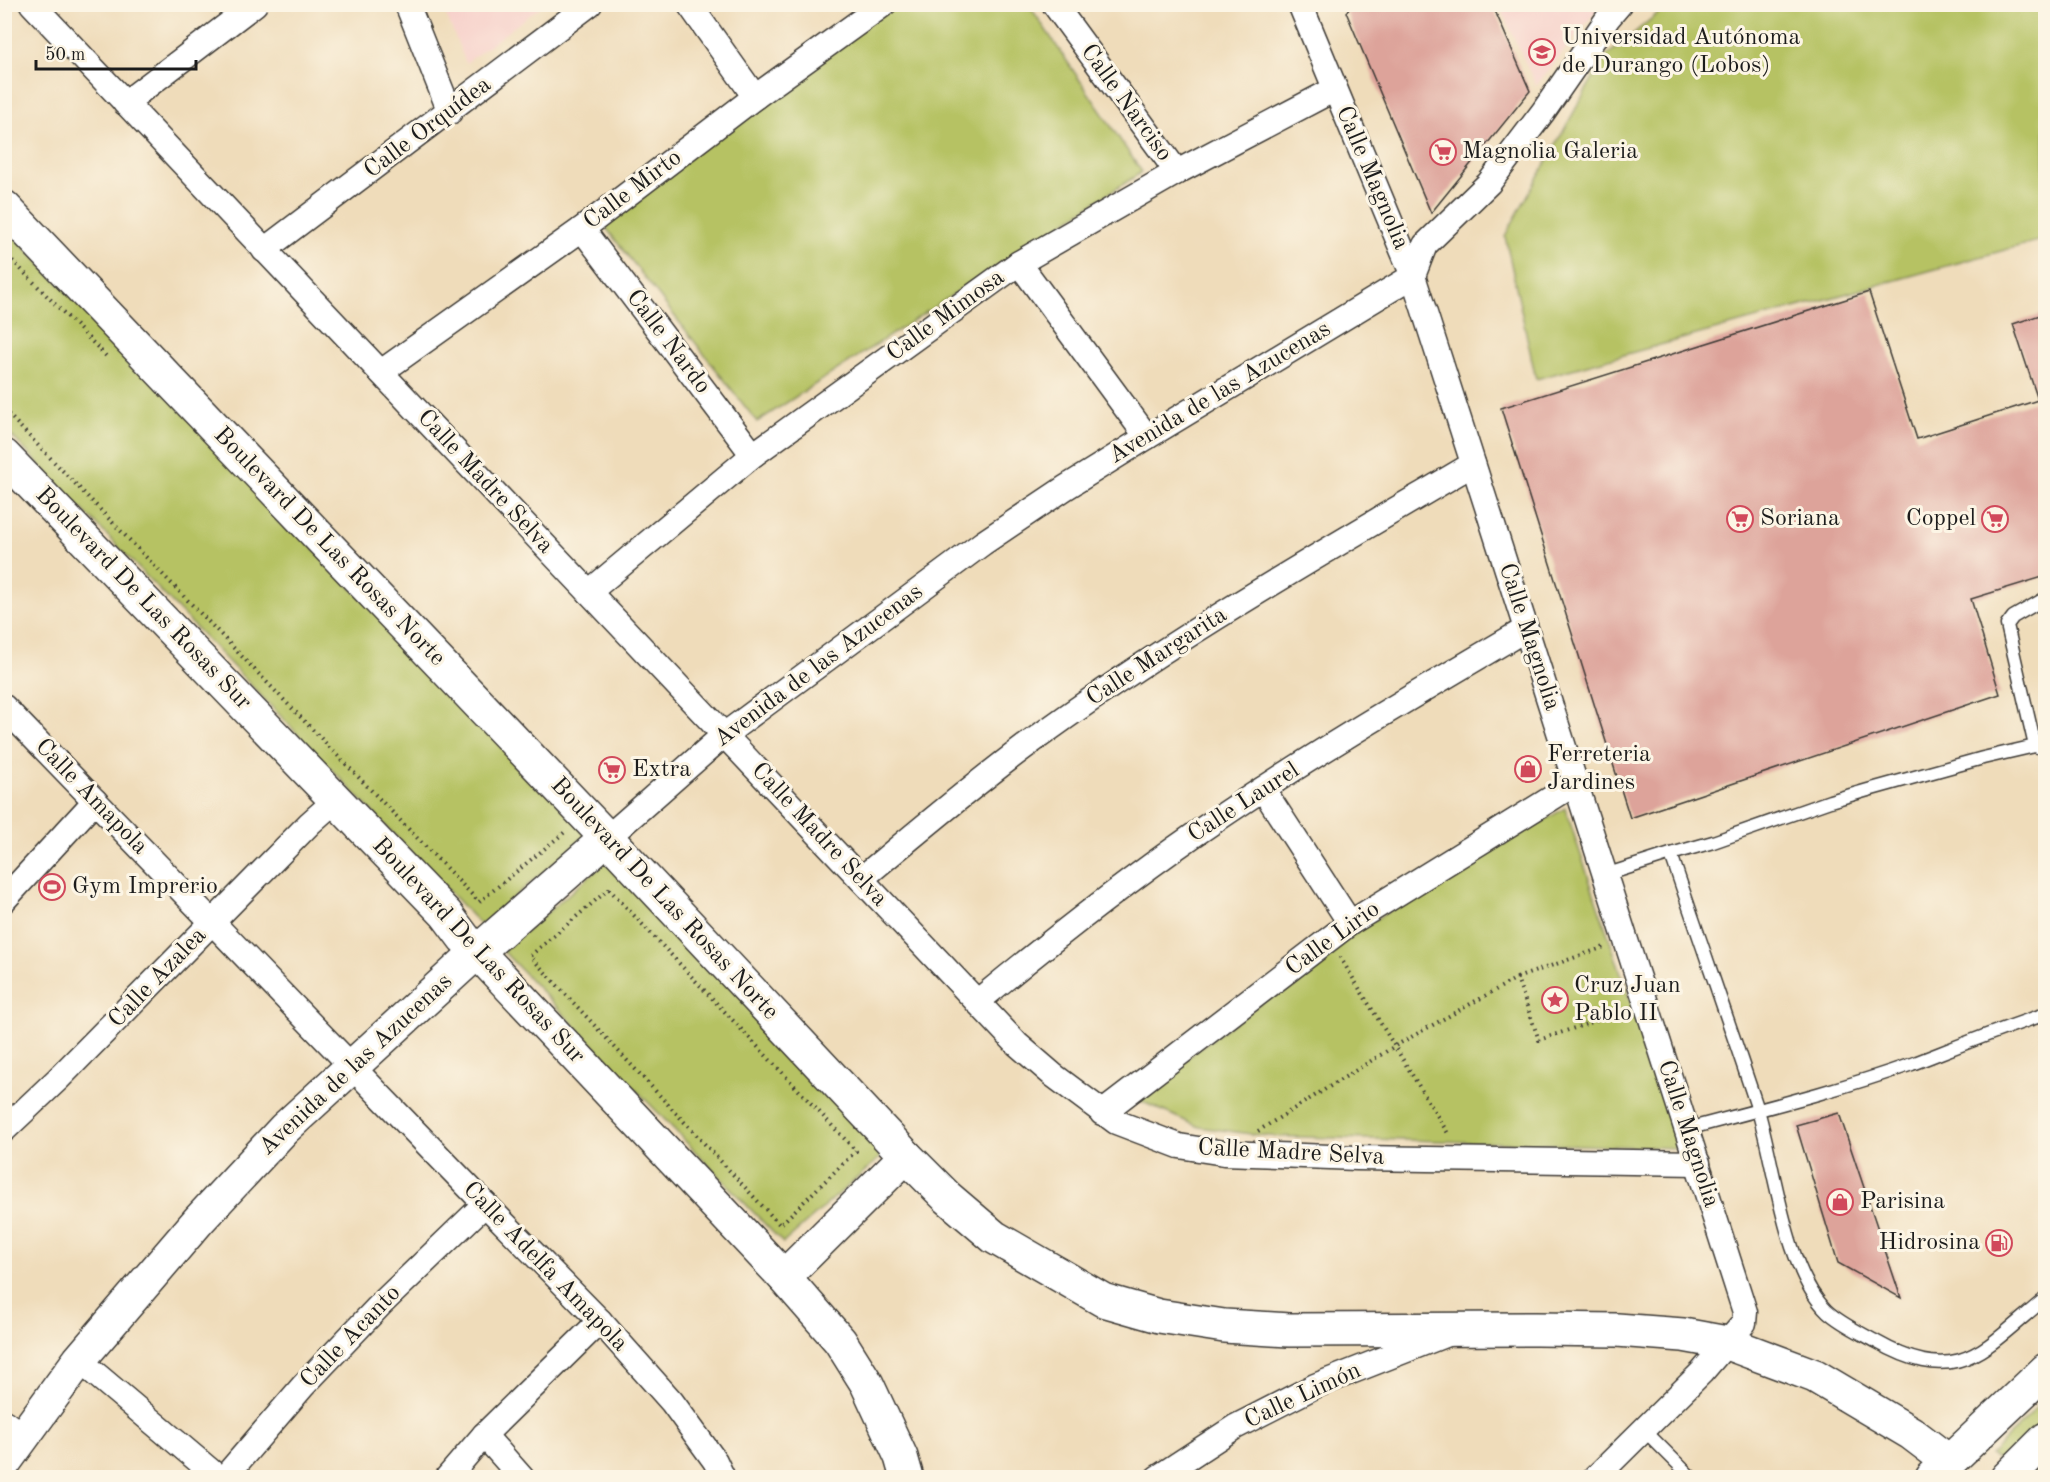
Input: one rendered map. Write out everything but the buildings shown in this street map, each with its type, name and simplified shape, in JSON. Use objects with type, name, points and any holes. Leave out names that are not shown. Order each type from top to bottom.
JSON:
[{"type":"main road","name":"Boulevard De Las Rosas Norte","points":[[4,207],[608,838],[906,1156],[947,1197],[994,1237],[1103,1300],[1159,1316],[1224,1326],[1289,1330],[1617,1330],[1683,1335],[1727,1343],[1815,1376],[1911,1433],[1940,1469]]},
{"type":"main road","name":"Boulevard De Las Rosas Sur","points":[[4,456],[337,799],[446,914],[477,952],[784,1277],[840,1341],[867,1384],[901,1457],[907,1478]]},
{"type":"main road","name":"Avenida de las Azucenas","points":[[4,1463],[14,1429],[79,1360],[206,1211],[284,1129],[477,952],[608,838]]},
{"type":"main road","points":[[784,1277],[906,1156]]},
{"type":"main road","points":[[1940,1469],[2046,1370]]},
{"type":"main road","points":[[2007,1478],[2046,1439]]},
{"type":"street","name":"Calle Madre Selva","points":[[32,4],[977,1002],[1026,1052],[1102,1113],[1134,1130],[1179,1146],[1224,1153],[1356,1158],[1698,1163]]},
{"type":"street","points":[[125,103],[255,4]]},
{"type":"street","points":[[407,4],[450,112]]},
{"type":"street","name":"Calle Orquídea","points":[[264,250],[450,112],[590,4]]},
{"type":"street","points":[[689,4],[755,97]]},
{"type":"street","name":"Calle Mirto","points":[[381,372],[582,229],[755,97],[884,4]]},
{"type":"street","name":"Calle Narciso","points":[[1054,4],[1178,172]]},
{"type":"street","name":"Calle Magnolia","points":[[1300,4],[1413,276],[1745,1312],[1744,1323],[1727,1343],[1598,1476]]},
{"type":"street","points":[[1413,276],[1425,246],[1489,183],[1544,112],[1620,4]]},
{"type":"street","name":"Calle Mimosa","points":[[589,592],[753,455],[1019,263],[1178,172],[1335,89]]},
{"type":"street","name":"Calle Nardo","points":[[582,229],[753,455]]},
{"type":"street","points":[[1019,263],[1147,437]]},
{"type":"street","name":"Avenida de las Azucenas","points":[[608,838],[724,735],[983,543],[1147,437],[1413,276]]},
{"type":"street","name":"Calle Margarita","points":[[861,879],[1023,748],[1130,674],[1261,590],[1473,464]]},
{"type":"street","name":"Calle Laurel","points":[[977,1002],[1092,909],[1192,836],[1398,705],[1526,629]]},
{"type":"street","name":"Calle Amapola","points":[[4,707],[353,1066]]},
{"type":"street","name":"Calle Lirio","points":[[1102,1113],[1350,923],[1576,783]]},
{"type":"street","points":[[1263,789],[1350,923]]},
{"type":"street","name":"Calle Azalea","points":[[4,1130],[58,1079],[310,823],[337,799]]},
{"type":"street","points":[[4,900],[95,801]]},
{"type":"street","name":"Calle Adelfa Amapola","points":[[353,1066],[484,1204],[600,1321],[672,1402],[715,1461],[723,1478]]},
{"type":"street","name":"Calle Acanto","points":[[224,1478],[303,1386],[381,1304],[484,1204]]},
{"type":"street","points":[[447,1478],[484,1435],[600,1321]]},
{"type":"street","name":"Calle Limón","points":[[1157,1478],[1235,1427],[1315,1386],[1458,1330]]},
{"type":"street","points":[[79,1360],[219,1478]]},
{"type":"street","points":[[484,1435],[522,1478]]},
{"type":"lane","points":[[1605,875],[1713,842],[1840,798],[1983,758],[2040,748],[2007,630],[2008,620],[2046,598]]},
{"type":"lane","points":[[1671,854],[1758,1110],[1789,1235],[1799,1265],[1808,1286],[1827,1311],[1891,1350],[1925,1363],[1952,1364],[1976,1355],[2046,1298]]},
{"type":"lane","points":[[1687,1129],[1912,1064],[2046,1014]]},
{"type":"lane","points":[[1644,1430],[1692,1478]]},
{"type":"path","points":[[4,252],[112,362]]},
{"type":"path","points":[[4,410],[479,902],[567,831]]},
{"type":"path","points":[[609,889],[856,1151],[780,1225],[530,956],[609,889]]},
{"type":"path","points":[[1603,935],[1610,957]]},
{"type":"path","points":[[1258,1131],[1395,1046],[1517,978],[1607,946]]},
{"type":"path","points":[[1337,951],[1449,1135],[1437,1135]]},
{"type":"path","points":[[1517,978],[1539,1040],[1627,1010],[1631,1021]]},
{"type":"path","points":[[1246,1130],[1270,1132]]},
{"type":"shaded area","points":[[442,5],[543,5],[466,63]]},
{"type":"shaded area","name":"Universidad Autónoma de Durango (Lobos)","points":[[1499,5],[1601,5],[1536,86]]},
{"type":"green space","points":[[891,5],[1029,5],[1142,172],[757,422],[599,219]]},
{"type":"green space","points":[[1668,5],[2045,5],[2045,239],[1536,379],[1505,236],[1604,58]]},
{"type":"green space","points":[[4,226],[588,834],[481,925],[5,429]]},
{"type":"green space","points":[[1565,808],[1680,1148],[1266,1136],[1199,1127],[1134,1098],[1357,930]]},
{"type":"green space","points":[[609,859],[890,1149],[783,1243],[503,951]]},
{"type":"green space","points":[[2045,1400],[2045,1422],[2004,1464],[1990,1455]]},
{"type":"place","name":"Universidad Autónoma de Durango (Lobos)","points":[[1542,52]]},
{"type":"place","name":"Magnolia Galeria","points":[[1443,152]]},
{"type":"place","name":"Soriana","points":[[1740,519]]},
{"type":"place","name":"Coppel","points":[[1995,519]]},
{"type":"place","name":"Ferreteria Jardines","points":[[1528,769]]},
{"type":"place","name":"Extra","points":[[612,770]]},
{"type":"place","name":"Gym Imprerio","points":[[52,887]]},
{"type":"place","name":"Cruz Juan Pablo II","points":[[1555,1000]]},
{"type":"place","name":"Parisina","points":[[1840,1202]]},
{"type":"place","name":"Hidrosina","points":[[1999,1243]]}]
